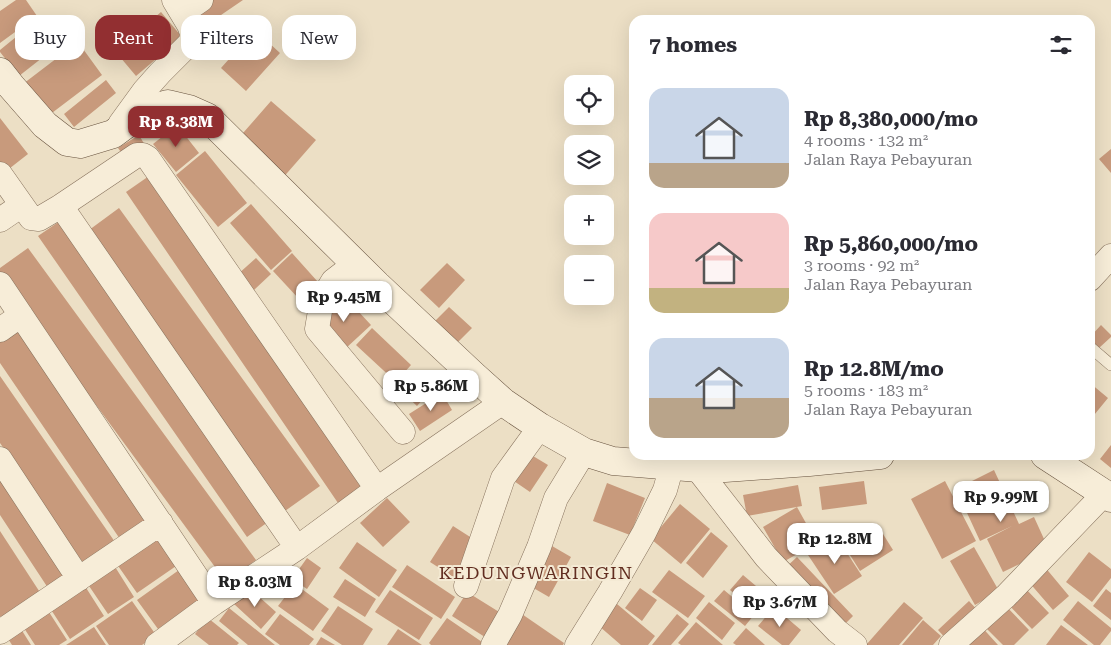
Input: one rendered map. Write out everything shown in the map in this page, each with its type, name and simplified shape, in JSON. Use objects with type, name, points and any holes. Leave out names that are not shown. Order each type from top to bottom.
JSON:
[{"type":"main road","points":[[4,84],[45,125],[67,142],[80,144],[113,134],[144,111],[168,104],[189,109],[207,117],[410,317],[503,402],[584,452],[613,461],[699,464],[829,460]]},
{"type":"main road","points":[[1053,460],[1108,496]]},
{"type":"street","points":[[113,134],[144,91],[191,42],[192,34],[189,25],[178,6],[201,0]]},
{"type":"street","points":[[0,174],[31,218],[39,219],[136,155],[143,155],[148,158],[377,489]]},
{"type":"street","points":[[0,220],[22,205]]},
{"type":"street","points":[[61,206],[297,548]]},
{"type":"street","points":[[1095,274],[1111,256]]},
{"type":"street","points":[[355,264],[333,281],[322,299],[317,329],[403,432]]},
{"type":"street","points":[[0,284],[214,603]]},
{"type":"street","points":[[0,330],[21,315]]},
{"type":"street","points":[[157,645],[214,603],[297,548],[377,489],[503,402]]},
{"type":"street","points":[[466,586],[503,478],[540,426]]},
{"type":"street","points":[[493,645],[510,615],[539,547],[556,498],[584,452]]},
{"type":"street","points":[[0,459],[79,578]]},
{"type":"street","points":[[577,645],[644,533],[665,490],[699,464],[766,558],[837,631],[855,645]]},
{"type":"street","points":[[950,645],[1006,596],[1108,496]]},
{"type":"street","points":[[1,630],[161,523]]},
{"type":"lane","points":[[1095,351],[1111,365]]},
{"type":"building","points":[[16,0],[26,0],[36,15],[15,15],[15,32],[0,43],[0,11]]},
{"type":"building","points":[[213,0],[243,0],[221,15],[192,14]]},
{"type":"building","points":[[171,24],[181,36],[171,46]]},
{"type":"building","points":[[15,38],[15,60],[39,60],[19,76],[0,50]]},
{"type":"building","points":[[272,46],[280,53],[246,91],[221,68],[228,60],[272,60]]},
{"type":"building","points":[[85,52],[102,75],[44,119],[19,87],[54,60],[85,60]]},
{"type":"building","points":[[123,60],[155,60],[136,76]]},
{"type":"building","points":[[106,80],[116,93],[74,127],[64,114]]},
{"type":"building","points":[[271,101],[316,140],[281,180],[236,141]]},
{"type":"building","points":[[0,118],[28,154],[5,172],[0,165]]},
{"type":"building","points":[[177,125],[199,153],[176,172],[153,144]]},
{"type":"building","points":[[139,135],[146,147],[126,159],[118,148]]},
{"type":"building","points":[[1111,149],[1111,173],[1099,159]]},
{"type":"building","points":[[205,151],[247,203],[218,227],[176,175]]},
{"type":"building","points":[[149,176],[361,487],[338,503],[126,192]]},
{"type":"building","points":[[251,204],[292,251],[271,270],[230,223]]},
{"type":"building","points":[[119,208],[320,486],[285,511],[85,233]]},
{"type":"building","points":[[60,221],[268,522],[247,537],[38,236]]},
{"type":"building","points":[[28,248],[256,560],[226,582],[0,274],[0,268]]},
{"type":"building","points":[[292,253],[318,282],[299,299],[273,271]]},
{"type":"building","points":[[256,258],[271,274],[253,291],[237,275]]},
{"type":"building","points":[[447,263],[465,280],[439,308],[420,290]]},
{"type":"building","points":[[344,296],[371,325],[345,349],[318,321]]},
{"type":"building","points":[[449,307],[472,328],[458,342],[435,321]]},
{"type":"building","points":[[1101,325],[1111,335],[1099,348],[1095,344],[1095,332]]},
{"type":"building","points":[[19,327],[152,521],[122,542],[0,363],[0,339]]},
{"type":"building","points":[[372,328],[411,365],[396,382],[356,345]]},
{"type":"building","points":[[412,370],[432,389],[417,406],[396,386]]},
{"type":"building","points":[[0,376],[115,542],[84,564],[0,443]]},
{"type":"building","points":[[1095,387],[1108,398],[1095,414]]},
{"type":"building","points":[[442,393],[452,410],[420,431],[409,414]]},
{"type":"building","points":[[1111,445],[1111,468],[1100,459]]},
{"type":"building","points":[[528,453],[548,465],[530,492],[511,479]]},
{"type":"building","points":[[994,470],[1019,524],[1034,517],[1049,550],[1003,572],[987,539],[1012,526],[980,541],[956,489]]},
{"type":"building","points":[[0,471],[71,577],[50,591],[0,515]]},
{"type":"building","points":[[864,481],[867,504],[822,510],[819,487]]},
{"type":"building","points":[[945,481],[976,541],[942,559],[911,499]]},
{"type":"building","points":[[607,483],[645,498],[630,535],[593,521]]},
{"type":"building","points":[[798,485],[802,506],[747,516],[743,495]]},
{"type":"building","points":[[387,498],[410,522],[383,547],[360,523]]},
{"type":"building","points":[[680,504],[710,529],[681,564],[651,539]]},
{"type":"building","points":[[797,507],[817,543],[783,562],[763,527]]},
{"type":"building","points":[[453,526],[478,542],[455,578],[430,562]]},
{"type":"building","points":[[878,526],[893,550],[860,571],[845,547]]},
{"type":"building","points":[[156,530],[179,564],[137,593],[114,560]]},
{"type":"building","points":[[0,531],[43,597],[4,622],[0,616]]},
{"type":"building","points":[[711,532],[728,546],[703,578],[686,563]]},
{"type":"building","points":[[836,536],[862,576],[834,594],[808,555]]},
{"type":"building","points":[[357,542],[397,570],[379,597],[339,568]]},
{"type":"building","points":[[552,546],[571,557],[549,597],[530,586]]},
{"type":"building","points":[[974,547],[999,591],[975,605],[950,561]]},
{"type":"building","points":[[1089,552],[1111,569],[1111,578],[1092,602],[1066,582]]},
{"type":"building","points":[[797,557],[853,616],[840,629],[783,570]]},
{"type":"building","points":[[307,558],[321,568],[307,589],[292,579]]},
{"type":"building","points":[[112,562],[134,597],[108,614],[85,580]]},
{"type":"building","points":[[407,565],[455,597],[441,619],[392,587]]},
{"type":"building","points":[[1044,566],[1069,596],[1053,610],[1028,581]]},
{"type":"building","points":[[179,570],[200,599],[158,629],[137,600]]},
{"type":"building","points":[[669,570],[705,596],[688,618],[652,592]]},
{"type":"building","points":[[743,575],[769,597],[756,612],[730,590]]},
{"type":"building","points":[[345,579],[376,599],[365,617],[333,597]]},
{"type":"building","points":[[83,583],[104,616],[70,639],[48,605]]},
{"type":"building","points":[[295,584],[329,609],[313,631],[278,606]]},
{"type":"building","points":[[1023,586],[1049,613],[1032,629],[1006,602]]},
{"type":"building","points":[[248,587],[276,612],[261,629],[234,604]]},
{"type":"building","points":[[640,588],[657,600],[642,621],[625,608]]},
{"type":"building","points":[[1106,589],[1111,593],[1111,620],[1093,606]]},
{"type":"building","points":[[390,590],[433,618],[419,640],[375,612]]},
{"type":"building","points":[[724,590],[754,615],[745,626],[714,601]]},
{"type":"building","points":[[467,592],[504,615],[488,639],[452,616]]},
{"type":"building","points":[[132,601],[156,635],[142,645],[109,645],[96,626]]},
{"type":"building","points":[[969,601],[980,613],[949,642],[938,630]]},
{"type":"building","points":[[1078,601],[1111,628],[1111,631],[1100,645],[1094,645],[1063,620]]},
{"type":"building","points":[[709,602],[735,623],[722,640],[696,618]]},
{"type":"building","points":[[904,602],[923,618],[899,645],[866,645]]},
{"type":"building","points":[[1003,603],[1029,630],[1014,645],[1003,645],[982,624]]},
{"type":"building","points":[[617,604],[655,636],[648,645],[621,645],[599,626]]},
{"type":"building","points":[[338,606],[373,629],[363,645],[342,645],[321,631]]},
{"type":"building","points":[[774,607],[801,630],[789,645],[782,645],[758,626]]},
{"type":"building","points":[[229,608],[275,645],[248,645],[219,621]]},
{"type":"building","points":[[47,609],[67,640],[59,645],[35,645],[22,625]]},
{"type":"building","points":[[516,610],[564,643],[563,645],[497,645]]},
{"type":"building","points":[[280,614],[314,639],[309,645],[280,645],[265,634]]},
{"type":"building","points":[[677,614],[689,624],[671,645],[652,645]]},
{"type":"building","points":[[208,618],[239,643],[237,645],[209,645],[195,634]]},
{"type":"building","points":[[447,618],[482,642],[480,645],[431,645],[429,643]]},
{"type":"building","points":[[923,620],[941,636],[933,645],[902,645]]},
{"type":"building","points":[[696,622],[723,645],[681,645],[678,643]]},
{"type":"building","points":[[979,624],[998,645],[962,645]]},
{"type":"building","points":[[1061,625],[1088,645],[1046,645]]},
{"type":"building","points":[[94,627],[106,645],[66,645]]},
{"type":"building","points":[[746,628],[765,645],[736,645],[733,643]]},
{"type":"building","points":[[21,629],[31,645],[12,645],[7,637]]},
{"type":"building","points":[[398,629],[422,645],[387,645]]},
{"type":"building","points":[[321,637],[335,645],[316,645]]},
{"type":"district","name":"KEDUNGWARINGIN","points":[[536,572]]}]
